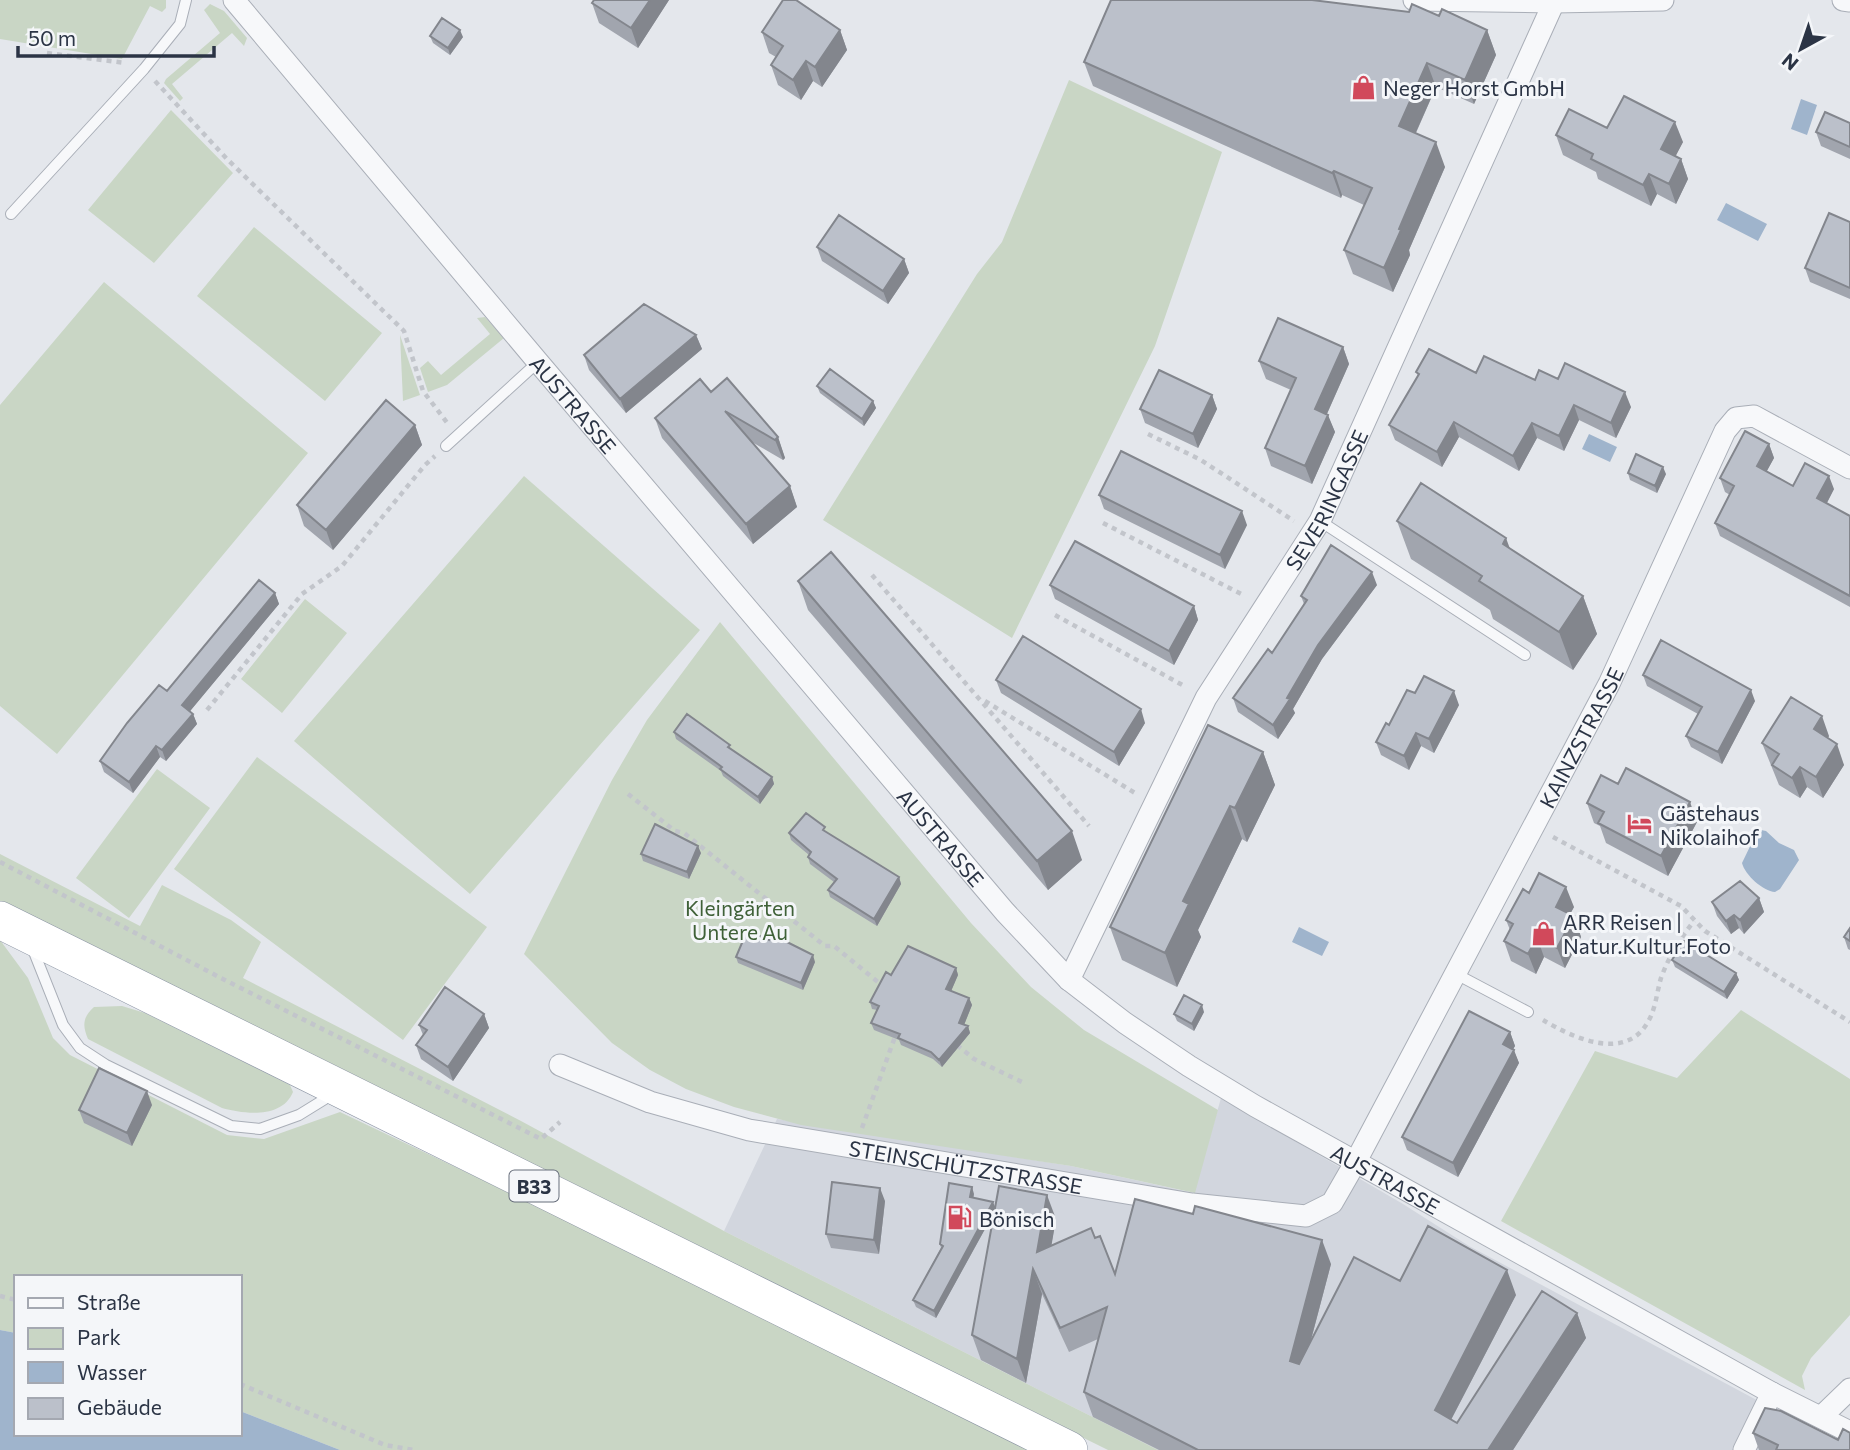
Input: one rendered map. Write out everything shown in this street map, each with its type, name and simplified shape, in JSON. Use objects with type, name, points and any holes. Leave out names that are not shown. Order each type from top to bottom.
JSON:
[{"type":"highway","name":"B33","points":[[13,927],[1069,1450]]},
{"type":"street","name":"AUSTRASSE","points":[[234,0],[1005,912],[1069,980],[1125,1023],[1189,1066],[1355,1163],[1850,1432]]},
{"type":"street","points":[[1414,0],[1663,0]]},
{"type":"street","points":[[1843,0],[1850,1]]},
{"type":"street","name":"SEVERINGASSE","points":[[1069,980],[1206,698],[1316,527],[1555,2]]},
{"type":"street","name":"KAINZSTRASSE","points":[[1355,1163],[1609,684],[1725,431],[1736,418],[1754,416],[1850,468]]},
{"type":"street","name":"STEINSCHÜTZSTRASSE","points":[[561,1065],[650,1102],[749,1130],[1192,1204],[1306,1216],[1332,1203],[1355,1163]]},
{"type":"street","points":[[1821,1417],[1850,1389]]},
{"type":"street","points":[[1744,1450],[1772,1392]]},
{"type":"lane","points":[[11,214],[144,69],[180,24],[186,0]]},
{"type":"lane","points":[[446,446],[538,362]]},
{"type":"lane","points":[[1316,527],[1525,655]]},
{"type":"lane","points":[[13,927],[63,1025],[80,1048],[106,1065],[231,1126],[260,1129],[299,1115],[340,1090]]},
{"type":"lane","points":[[1456,974],[1528,1012]]},
{"type":"path","points":[[47,53],[136,62],[144,69],[218,150],[404,331],[423,391],[457,436]]},
{"type":"path","points":[[1148,434],[1201,460],[1316,527]]},
{"type":"path","points":[[207,710],[302,594],[342,566],[425,465],[446,446]]},
{"type":"path","points":[[1103,523],[1264,607]]},
{"type":"path","points":[[872,575],[1089,826]]},
{"type":"path","points":[[1055,615],[1206,698]]},
{"type":"path","points":[[979,698],[1124,788],[1155,803]]},
{"type":"path","points":[[628,794],[675,831],[684,833],[825,946],[834,946],[885,988]]},
{"type":"path","points":[[1533,827],[1681,906],[1705,931],[1850,1022]]},
{"type":"path","points":[[0,862],[219,977],[541,1139],[560,1122]]},
{"type":"path","points":[[1528,1012],[1572,1035],[1593,1042],[1610,1045],[1626,1041],[1640,1032],[1650,1020],[1670,956],[1694,921]]},
{"type":"path","points":[[855,1148],[897,1031]]},
{"type":"path","points":[[948,1038],[974,1059],[1022,1082]]},
{"type":"path","points":[[242,1385],[385,1445],[414,1450]]},
{"type":"shaded area","points":[[1221,1098],[1403,1204],[1469,1246],[1850,1450],[1158,1450],[724,1231],[777,1119],[1071,1166],[1194,1193]]},
{"type":"green space","points":[[0,0],[166,0],[166,8],[162,12],[150,6],[122,59],[0,39]]},
{"type":"green space","points":[[210,4],[224,11],[247,38],[244,46],[232,33],[172,84],[183,98],[180,101],[164,83],[220,33],[204,10]]},
{"type":"green space","points":[[1069,80],[1222,152],[1155,346],[1012,638],[823,520],[977,274],[1002,242]]},
{"type":"green space","points":[[171,110],[233,173],[154,263],[88,210]]},
{"type":"green space","points":[[254,227],[382,333],[325,401],[197,296]]},
{"type":"green space","points":[[104,282],[308,453],[57,754],[0,706],[0,405]]},
{"type":"green space","points":[[485,317],[504,338],[447,385],[428,392],[420,368],[428,361],[441,375],[490,334],[477,318]]},
{"type":"green space","points":[[400,335],[420,395],[403,401]]},
{"type":"green space","points":[[524,476],[700,630],[470,894],[294,741]]},
{"type":"green space","points":[[305,599],[347,633],[282,713],[241,679]]},
{"type":"green space","name":"Kleingärten Untere Au","points":[[720,622],[971,923],[1031,987],[1084,1030],[1218,1110],[1195,1193],[1071,1166],[801,1125],[734,1107],[686,1089],[650,1070],[612,1043],[524,954],[612,780],[647,720]]},
{"type":"green space","points":[[257,757],[487,927],[403,1040],[174,869]]},
{"type":"green space","points":[[157,769],[210,808],[129,918],[76,878]]},
{"type":"green space","points":[[0,854],[140,926],[162,885],[231,920],[261,942],[243,978],[521,1121],[724,1231],[1158,1450],[1108,1450],[35,920],[0,901]]},
{"type":"green space","points":[[0,940],[28,978],[53,1038],[70,1055],[227,1135],[264,1139],[340,1112],[573,1223],[1031,1450],[340,1450],[242,1412],[242,1275],[14,1275],[14,1333],[0,1330]]},
{"type":"green space","points":[[122,1006],[145,1013],[290,1085],[293,1092],[288,1101],[272,1111],[251,1113],[222,1108],[88,1039],[85,1021],[94,1007]]},
{"type":"green space","points":[[1741,1010],[1850,1079],[1850,1315],[1811,1358],[1802,1376],[1805,1390],[1501,1221],[1595,1051],[1677,1078]]},
{"type":"water","points":[[1801,99],[1817,105],[1807,135],[1791,129]]},
{"type":"water","points":[[1726,203],[1767,224],[1758,241],[1717,220]]},
{"type":"water","points":[[1589,434],[1617,447],[1610,462],[1582,449]]},
{"type":"water","points":[[1761,830],[1794,850],[1799,860],[1780,889],[1775,892],[1755,882],[1742,863],[1756,834]]},
{"type":"water","points":[[1299,927],[1329,942],[1322,956],[1292,942]]},
{"type":"water","points":[[0,1330],[14,1333],[14,1436],[242,1436],[242,1412],[340,1450],[0,1450]]},
{"type":"building","points":[[594,0],[650,0],[631,28],[592,3]]},
{"type":"building","points":[[783,0],[796,0],[840,30],[815,67],[806,61],[793,80],[771,65],[783,46],[762,32]]},
{"type":"building","points":[[1111,0],[1312,0],[1409,12],[1412,4],[1439,16],[1442,9],[1487,30],[1465,80],[1427,63],[1399,126],[1436,142],[1384,268],[1344,250],[1372,188],[1334,171],[1332,173],[1084,62]]},
{"type":"building","points":[[442,18],[460,30],[448,48],[430,36]]},
{"type":"building","points":[[1624,96],[1675,122],[1661,149],[1681,159],[1669,184],[1649,174],[1643,185],[1591,159],[1593,154],[1556,135],[1569,109],[1607,128]]},
{"type":"building","points":[[1825,112],[1850,123],[1850,147],[1816,132]]},
{"type":"building","points":[[1829,213],[1850,222],[1850,288],[1805,268]]},
{"type":"building","points":[[839,215],[904,259],[883,291],[817,247]]},
{"type":"building","points":[[644,304],[696,335],[620,399],[584,355]]},
{"type":"building","points":[[1278,318],[1343,347],[1315,409],[1328,415],[1305,466],[1265,448],[1296,378],[1259,361]]},
{"type":"building","points":[[1429,349],[1476,373],[1484,356],[1535,380],[1539,370],[1558,379],[1565,363],[1625,392],[1611,423],[1574,405],[1559,436],[1532,423],[1513,456],[1454,422],[1437,452],[1389,425],[1419,374],[1416,372]]},
{"type":"building","points":[[830,369],[873,401],[862,419],[817,386]]},
{"type":"building","points":[[1159,370],[1212,395],[1193,434],[1140,409]]},
{"type":"building","points":[[727,378],[778,437],[775,440],[725,411],[790,486],[746,524],[655,418],[700,379],[711,392]]},
{"type":"building","points":[[386,400],[415,425],[326,530],[297,505]]},
{"type":"building","points":[[1745,431],[1769,444],[1757,466],[1793,486],[1805,463],[1829,476],[1817,498],[1850,516],[1850,596],[1715,523],[1734,486],[1720,478]]},
{"type":"building","points":[[1121,451],[1242,511],[1220,555],[1099,495]]},
{"type":"building","points":[[1636,454],[1663,467],[1655,486],[1628,473]]},
{"type":"building","points":[[1421,483],[1506,538],[1503,544],[1583,596],[1559,632],[1479,581],[1482,576],[1397,521]]},
{"type":"building","points":[[1075,541],[1194,606],[1169,651],[1050,585]]},
{"type":"building","points":[[1331,545],[1372,572],[1318,645],[1273,725],[1233,698],[1268,649],[1272,653],[1307,600],[1301,596]]},
{"type":"building","points":[[831,552],[1072,831],[1037,861],[798,581]]},
{"type":"building","points":[[259,580],[275,593],[182,705],[193,714],[162,750],[156,746],[129,782],[100,761],[159,685],[167,691]]},
{"type":"building","points":[[1023,636],[1141,709],[1114,752],[996,680]]},
{"type":"building","points":[[1661,640],[1751,690],[1718,752],[1686,736],[1702,707],[1643,675]]},
{"type":"building","points":[[1424,676],[1454,691],[1429,739],[1416,733],[1404,756],[1376,742],[1386,723],[1389,725],[1407,690],[1415,693]]},
{"type":"building","points":[[1791,697],[1822,716],[1814,729],[1837,744],[1816,777],[1800,767],[1792,778],[1772,765],[1779,754],[1762,743]]},
{"type":"building","points":[[687,714],[772,777],[758,797],[674,732]]},
{"type":"building","points":[[1208,725],[1263,752],[1235,808],[1230,806],[1183,901],[1189,904],[1165,953],[1110,927]]},
{"type":"building","points":[[1626,768],[1690,802],[1661,856],[1598,823],[1604,812],[1587,803],[1601,775],[1618,784]]},
{"type":"building","points":[[806,813],[825,827],[823,830],[899,877],[874,919],[828,890],[837,879],[808,857],[811,852],[789,833]]},
{"type":"building","points":[[655,824],[698,846],[687,872],[641,854]]},
{"type":"building","points":[[1539,873],[1566,887],[1556,907],[1574,916],[1557,948],[1537,937],[1528,954],[1504,941],[1513,924],[1506,920],[1523,889],[1529,893]]},
{"type":"building","points":[[1740,881],[1759,898],[1740,920],[1734,915],[1726,921],[1712,902]]},
{"type":"building","points":[[1850,928],[1850,941],[1844,937]]},
{"type":"building","points":[[747,931],[769,940],[771,934],[813,955],[801,983],[736,957]]},
{"type":"building","points":[[1684,941],[1736,973],[1724,992],[1672,960]]},
{"type":"building","points":[[908,946],[956,968],[946,989],[969,998],[959,1023],[968,1026],[939,1060],[931,1052],[898,1038],[900,1034],[871,1023],[879,1006],[870,1002],[886,972],[891,975]]},
{"type":"building","points":[[445,987],[484,1014],[448,1067],[416,1045],[427,1030],[419,1025]]},
{"type":"building","points":[[1184,995],[1202,1005],[1192,1024],[1174,1014]]},
{"type":"building","points":[[1469,1011],[1510,1032],[1503,1044],[1514,1050],[1453,1163],[1402,1137]]},
{"type":"building","points":[[99,1068],[147,1091],[127,1133],[79,1110]]},
{"type":"building","points":[[832,1182],[880,1188],[874,1240],[826,1234]]},
{"type":"building","points":[[949,1183],[972,1187],[970,1197],[993,1202],[934,1311],[913,1300],[943,1246],[940,1244]]},
{"type":"building","points":[[999,1186],[1047,1195],[1037,1252],[1091,1228],[1095,1238],[1100,1236],[1115,1274],[1135,1199],[1193,1214],[1195,1206],[1322,1240],[1290,1361],[1299,1364],[1354,1257],[1400,1281],[1428,1226],[1507,1270],[1435,1410],[1457,1423],[1542,1291],[1577,1313],[1488,1450],[1198,1450],[1084,1392],[1107,1307],[1060,1328],[1033,1269],[1017,1359],[972,1335]]},
{"type":"building","points":[[1765,1408],[1781,1411],[1838,1440],[1843,1429],[1850,1433],[1850,1450],[1776,1450],[1778,1445],[1753,1433]]},
{"type":"place","name":"Neger Horst GmbH","points":[[1363,87]]},
{"type":"place","name":"Gästehaus Nikolaihof","points":[[1640,824]]},
{"type":"place","name":"ARR Reisen | Natur.Kultur.Foto","points":[[1543,933]]},
{"type":"place","name":"Bönisch","points":[[959,1218]]}]
